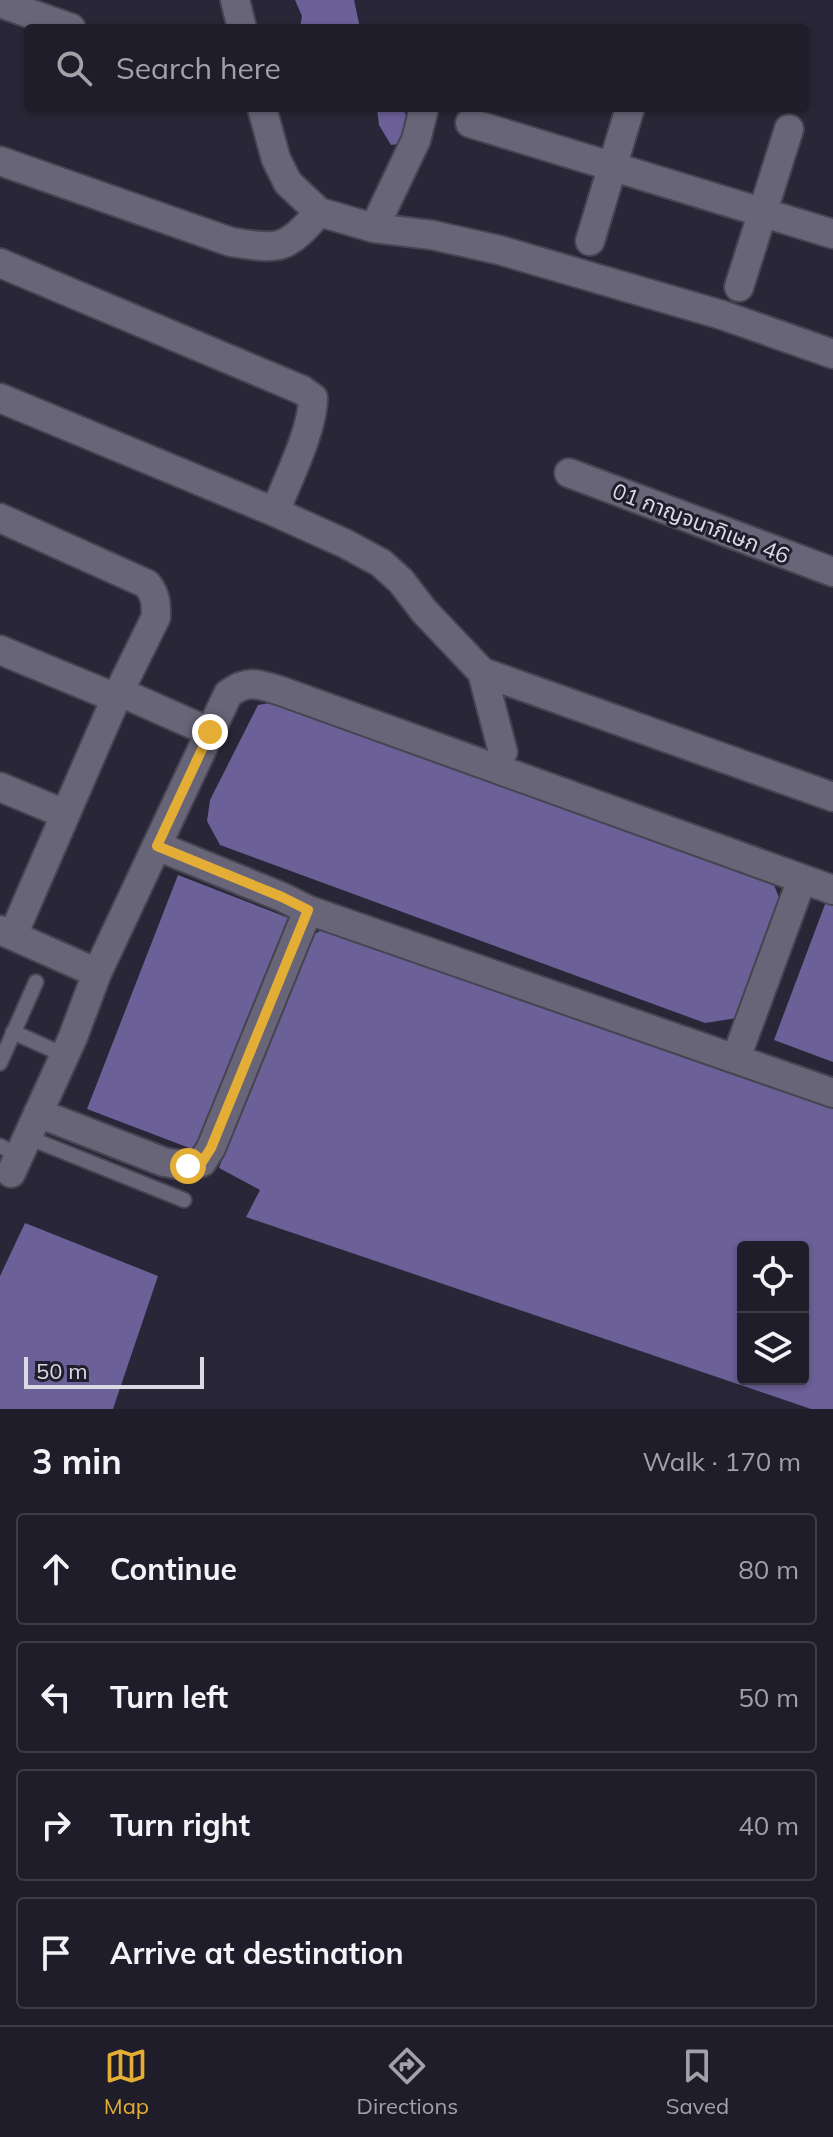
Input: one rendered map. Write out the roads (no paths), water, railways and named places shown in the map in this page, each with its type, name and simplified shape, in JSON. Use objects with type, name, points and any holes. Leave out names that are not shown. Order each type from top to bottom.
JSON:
[{"type":"street","points":[[235,0],[241,24]]},
{"type":"street","points":[[0,3],[60,24]]},
{"type":"street","points":[[263,112],[276,159],[288,183],[319,212],[374,228],[432,235],[499,250],[722,315],[833,354]]},
{"type":"street","points":[[374,228],[416,140],[423,112]]},
{"type":"street","points":[[590,241],[629,112]]},
{"type":"street","points":[[470,123],[833,234]]},
{"type":"street","points":[[739,287],[789,129]]},
{"type":"street","points":[[0,161],[231,242],[279,246],[297,238],[319,212]]},
{"type":"street","points":[[0,263],[302,390],[313,398],[308,429],[275,512]]},
{"type":"street","points":[[0,398],[275,512],[381,563],[401,581],[424,611],[482,672],[833,797]]},
{"type":"street","name":"01 กาญจนาภิเษก 46","points":[[569,473],[833,572]]},
{"type":"street","points":[[0,518],[147,584],[157,603],[156,617],[65,814],[6,932],[97,973]]},
{"type":"street","points":[[0,650],[210,732]]},
{"type":"street","points":[[482,672],[503,752]]},
{"type":"street","points":[[308,910],[211,1148],[202,1162],[188,1166],[19,1145],[64,1055],[97,973],[228,694],[240,685],[258,684],[281,691],[833,890]]},
{"type":"street","points":[[0,787],[65,814]]},
{"type":"street","points":[[157,846],[308,910],[833,1093]]},
{"type":"street","points":[[736,1058],[802,879]]},
{"type":"lane","points":[[0,1063],[36,982]]},
{"type":"lane","points":[[13,1032],[64,1055]]},
{"type":"lane","points":[[19,1145],[184,1200]]}]
